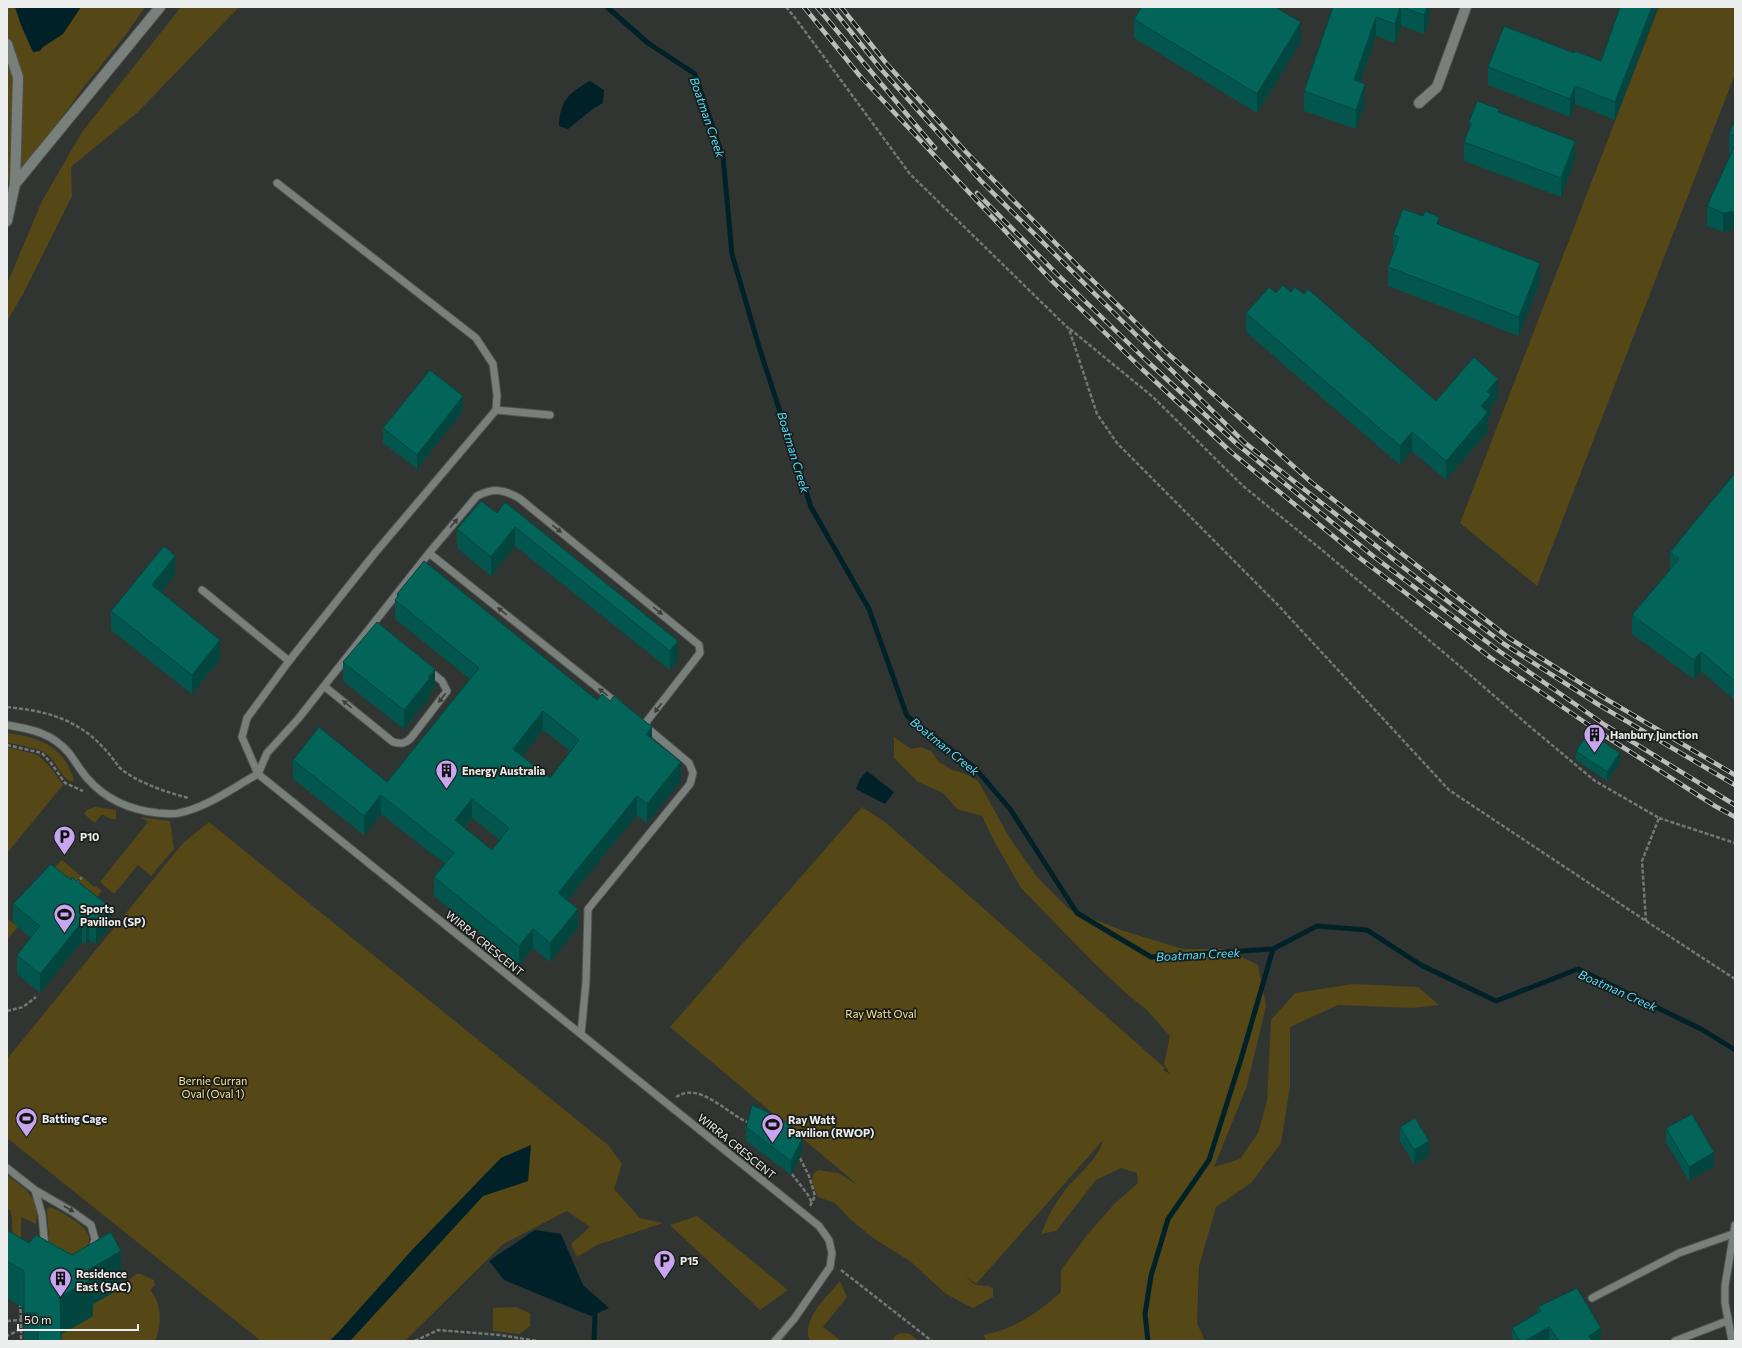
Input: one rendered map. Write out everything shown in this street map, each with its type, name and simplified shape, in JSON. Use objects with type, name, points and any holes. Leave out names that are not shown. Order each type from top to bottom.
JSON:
[{"type":"street","points":[[15,184],[160,7]]},
{"type":"street","points":[[1420,103],[1437,87],[1466,7]]},
{"type":"street","points":[[7,44],[18,77],[15,184],[7,222]]},
{"type":"lane","points":[[258,774],[242,737],[247,718],[289,660],[375,553],[496,410],[497,395],[492,364],[476,338],[276,183]]},
{"type":"lane","points":[[496,410],[550,415]]},
{"type":"lane","points":[[7,724],[34,730],[60,743],[87,778],[112,800],[126,807],[143,811],[178,814],[199,807],[258,774],[267,753],[298,719],[324,686],[376,626],[429,553],[477,496],[487,491],[498,489],[509,492],[519,498],[699,645],[700,653],[644,725]]},
{"type":"lane","points":[[429,553],[626,711]]},
{"type":"lane","points":[[202,590],[289,660]]},
{"type":"lane","points":[[324,686],[393,742],[400,744],[411,738],[446,691],[442,681],[419,662]]},
{"type":"lane","points":[[581,1034],[586,982],[588,909],[690,784],[693,773],[689,763],[638,720]]},
{"type":"lane","name":"WIRRA CRESCENT","points":[[258,774],[819,1226],[829,1240],[832,1252],[830,1267],[794,1319],[775,1341]]},
{"type":"lane","points":[[7,1168],[35,1190],[73,1212],[91,1225],[95,1245],[88,1257]]},
{"type":"lane","points":[[35,1190],[42,1215],[44,1240],[48,1256]]},
{"type":"lane","points":[[1732,1341],[1724,1302],[1725,1286],[1735,1225]]},
{"type":"lane","points":[[1592,1298],[1679,1253],[1733,1234]]},
{"type":"lane","points":[[1675,1341],[1727,1321]]},
{"type":"path","points":[[786,7],[796,18],[910,174],[1069,328],[1153,397],[1242,486],[1382,600],[1595,781],[1659,818],[1735,843]]},
{"type":"path","points":[[1069,328],[1096,414],[1117,442],[1278,605],[1449,790],[1646,921],[1735,978]]},
{"type":"path","points":[[7,707],[50,713],[66,720],[92,737],[110,755],[119,767],[136,778],[176,795],[196,800]]},
{"type":"path","points":[[7,745],[42,753],[65,783],[82,791]]},
{"type":"path","points":[[1646,921],[1642,861],[1659,818]]},
{"type":"path","points":[[74,886],[82,877]]},
{"type":"path","points":[[7,1011],[23,1007],[36,997]]},
{"type":"path","points":[[667,1104],[678,1096],[691,1092],[707,1097],[741,1119],[751,1123]]},
{"type":"path","points":[[800,1158],[809,1176],[815,1196],[806,1215]]},
{"type":"path","points":[[792,1174],[808,1195],[812,1203]]},
{"type":"path","points":[[831,1262],[932,1341]]},
{"type":"path","points":[[14,1300],[20,1304],[21,1341]]},
{"type":"path","points":[[7,1321],[21,1320]]},
{"type":"path","points":[[7,1336],[21,1329]]},
{"type":"path","points":[[414,1341],[438,1330],[500,1335],[537,1341]]},
{"type":"green space","points":[[7,7],[145,7],[127,33],[83,88],[42,145],[7,185]]},
{"type":"green space","points":[[181,7],[239,7],[138,112],[71,167],[72,196],[22,296],[7,321],[7,284],[42,201],[82,132]]},
{"type":"green space","points":[[1659,7],[1735,7],[1735,74],[1537,586],[1460,523]]},
{"type":"green space","points":[[7,733],[30,737],[50,746],[65,760],[74,782],[69,780],[61,773],[52,759],[44,752],[31,747],[7,743]]},
{"type":"green space","name":"Ray Watt Oval","points":[[894,737],[911,749],[921,747],[931,751],[939,762],[978,781],[1008,835],[1037,877],[1070,910],[1124,931],[1183,949],[1226,949],[1258,965],[1266,1006],[1247,1086],[1214,1167],[1240,1159],[1258,1133],[1267,1101],[1271,1020],[1295,993],[1353,984],[1418,987],[1439,1005],[1412,1008],[1338,1005],[1290,1027],[1290,1087],[1281,1143],[1251,1183],[1216,1207],[1199,1266],[1197,1323],[1205,1341],[986,1341],[984,1335],[1006,1329],[1025,1319],[1043,1307],[1061,1292],[1061,1270],[1087,1235],[1115,1203],[1138,1183],[1137,1173],[1121,1168],[1096,1180],[1056,1231],[1041,1234],[1056,1203],[1068,1187],[1091,1162],[1103,1140],[976,1284],[965,1275],[975,1285],[989,1286],[993,1288],[993,1297],[973,1308],[946,1294],[910,1261],[873,1238],[850,1219],[835,1203],[818,1197],[812,1183],[813,1174],[818,1170],[838,1173],[858,1185],[670,1027],[862,807],[885,822],[1165,1068],[1163,1070],[1170,1074],[1164,1064],[1170,1036],[1146,1009],[1129,996],[1094,963],[1021,888],[994,841],[982,816],[957,809],[943,793],[918,782],[894,758]]},
{"type":"green space","points":[[7,747],[38,755],[52,769],[63,785],[7,853]]},
{"type":"green space","points":[[95,807],[116,810],[116,819],[111,819],[102,814],[95,823],[84,814],[87,810]]},
{"type":"green space","points":[[141,817],[170,821],[174,849],[151,876],[138,865],[114,894],[100,882],[148,822]]},
{"type":"green space","name":"Bernie Curran Oval (Oval 1)","points":[[209,822],[608,1145],[622,1164],[614,1189],[640,1218],[663,1223],[597,1245],[577,1257],[571,1244],[590,1227],[567,1211],[503,1244],[405,1341],[350,1341],[483,1196],[528,1181],[530,1146],[501,1158],[413,1249],[329,1341],[261,1341],[7,1138],[7,1059],[183,843]]},
{"type":"green space","points":[[62,860],[81,876],[70,889],[53,869]]},
{"type":"green space","points":[[83,877],[94,887],[96,886],[102,891],[91,905],[73,891]]},
{"type":"green space","points":[[7,918],[18,927],[7,939]]},
{"type":"green space","points":[[7,1175],[26,1190],[34,1200],[37,1215],[36,1224],[21,1217],[21,1251],[13,1262],[12,1218],[10,1210],[7,1209]]},
{"type":"green space","points":[[49,1207],[71,1218],[86,1230],[89,1242],[86,1249],[70,1256],[51,1248],[47,1209]]},
{"type":"green space","points":[[697,1216],[788,1290],[760,1310],[670,1225]]},
{"type":"green space","points":[[136,1274],[141,1274],[154,1280],[155,1285],[150,1290],[157,1301],[160,1314],[159,1328],[155,1341],[60,1341],[60,1335],[93,1316],[88,1307],[121,1288]]},
{"type":"green space","points":[[840,1281],[847,1297],[823,1327],[841,1341],[810,1341],[808,1333],[812,1317]]},
{"type":"green space","points":[[515,1307],[530,1313],[530,1326],[520,1334],[493,1331],[493,1308]]},
{"type":"green space","points":[[901,1333],[910,1334],[918,1341],[892,1341],[895,1336]]},
{"type":"water","points":[[15,7],[81,7],[63,34],[43,47],[40,51],[33,52]]},
{"type":"water","points":[[590,81],[604,90],[603,103],[594,108],[568,129],[559,126],[561,110],[567,98],[576,89]]},
{"type":"water","points":[[867,771],[894,792],[885,804],[856,789],[860,779]]},
{"type":"water","points":[[531,1145],[528,1181],[483,1196],[350,1341],[329,1341],[413,1249],[501,1158]]},
{"type":"water","points":[[535,1230],[561,1234],[583,1285],[609,1308],[591,1316],[504,1280],[489,1261]]},
{"type":"building","points":[[1142,7],[1275,7],[1301,22],[1257,94],[1134,19]]},
{"type":"building","points":[[1333,7],[1400,7],[1395,24],[1376,17],[1354,80],[1365,84],[1356,110],[1304,91]]},
{"type":"building","points":[[1402,7],[1427,7],[1424,15]]},
{"type":"building","points":[[1620,7],[1652,7],[1615,102],[1575,86],[1570,99],[1488,67],[1504,26],[1574,53],[1575,51],[1601,61]]},
{"type":"building","points":[[1477,101],[1499,109],[1498,112],[1575,141],[1561,178],[1464,142],[1471,124],[1469,122]]},
{"type":"building","points":[[1735,120],[1735,136],[1729,134]]},
{"type":"building","points":[[1735,145],[1735,211],[1723,213],[1707,206]]},
{"type":"building","points":[[1403,209],[1423,216],[1425,211],[1439,217],[1437,224],[1540,263],[1519,317],[1388,267],[1399,237],[1393,235]]},
{"type":"building","points":[[1283,285],[1291,292],[1295,287],[1304,294],[1308,289],[1436,401],[1474,357],[1498,379],[1487,392],[1491,395],[1481,406],[1488,412],[1446,461],[1412,432],[1400,446],[1246,313],[1269,287],[1276,293]]},
{"type":"building","points":[[430,370],[463,396],[417,455],[383,428]]},
{"type":"building","points":[[1735,473],[1735,681],[1701,652],[1694,660],[1632,615],[1679,559],[1670,552]]},
{"type":"building","points":[[481,501],[497,513],[505,502],[678,641],[670,651],[515,527],[491,557],[457,529]]},
{"type":"building","points":[[164,546],[175,556],[152,585],[220,640],[192,675],[111,611]]},
{"type":"building","points":[[424,561],[597,700],[602,694],[610,701],[614,696],[652,727],[646,734],[681,762],[647,804],[637,796],[558,893],[578,909],[550,943],[533,929],[519,946],[434,877],[454,853],[381,795],[364,816],[293,760],[319,727],[387,782],[479,668],[395,600],[399,595],[397,594]],"holes":[[[543,711],[579,740],[550,778],[513,749]],[[472,799],[509,828],[492,850],[455,820]]]},
{"type":"building","points":[[377,622],[435,669],[428,677],[430,678],[404,710],[343,662]]},
{"type":"building","points":[[1589,732],[1620,753],[1607,772],[1576,751]]},
{"type":"building","name":"Sports Pavilion (SP)","points":[[51,864],[71,880],[72,877],[110,907],[96,925],[89,921],[86,925],[82,922],[40,974],[17,955],[40,926],[13,904]]},
{"type":"building","points":[[752,1105],[779,1117],[799,1133],[802,1139],[791,1161],[746,1127]]},
{"type":"building","points":[[1692,1114],[1714,1152],[1689,1167],[1666,1128]]},
{"type":"building","points":[[1415,1118],[1429,1141],[1414,1150],[1400,1127]]},
{"type":"building","points":[[7,1230],[29,1243],[36,1235],[72,1255],[111,1232],[121,1251],[88,1270],[93,1278],[60,1297],[61,1341],[38,1341],[38,1313],[24,1313],[24,1271],[7,1261]]},
{"type":"building","points":[[1577,1288],[1601,1328],[1589,1336],[1592,1341],[1559,1341],[1549,1327],[1525,1341],[1520,1341],[1512,1328],[1541,1311],[1538,1307]]},
{"type":"building","points":[[508,1340],[508,1341],[465,1341]]},
{"type":"waterway","name":"Boatman Creek","points":[[607,7],[648,43],[695,74],[723,157],[732,254],[759,347],[811,507],[869,609],[907,716],[975,768],[1010,809],[1077,913],[1151,957],[1273,949],[1317,926],[1367,930],[1421,965],[1496,1001],[1578,969],[1703,1030],[1735,1050]]},
{"type":"waterway","points":[[1148,1341],[1145,1314],[1151,1276],[1168,1219],[1209,1160],[1241,1059],[1273,949]]},
{"type":"waterway","points":[[594,1341],[595,1314]]},
{"type":"railway","points":[[804,7],[860,76],[1052,281],[1142,369],[1231,452],[1361,559],[1491,658],[1599,732],[1715,806],[1735,817]]},
{"type":"railway","points":[[817,7],[935,148]]},
{"type":"railway","points":[[831,7],[880,68],[981,181],[1244,442],[1417,578],[1504,644],[1599,705],[1735,785]]},
{"type":"railway","points":[[841,7],[886,63],[966,152],[1077,265],[1165,351],[1311,482],[1509,638],[1606,699],[1735,775]]},
{"type":"railway","points":[[977,193],[1058,275],[1147,361],[1238,445],[1373,556],[1499,651],[1605,725],[1735,805]]},
{"type":"place","name":"Hanbury Junction","points":[[1594,754]]},
{"type":"place","name":"Energy Australia","points":[[446,790]]},
{"type":"place","name":"P10","points":[[64,856]]},
{"type":"place","name":"Sports Pavilion (SP)","points":[[65,934]]},
{"type":"place","name":"Batting Cage","points":[[27,1138]]},
{"type":"place","name":"Ray Watt Pavilion (RWOP)","points":[[773,1144]]},
{"type":"place","name":"P15","points":[[664,1280]]},
{"type":"place","name":"Residence East (SAC)","points":[[60,1298]]}]
